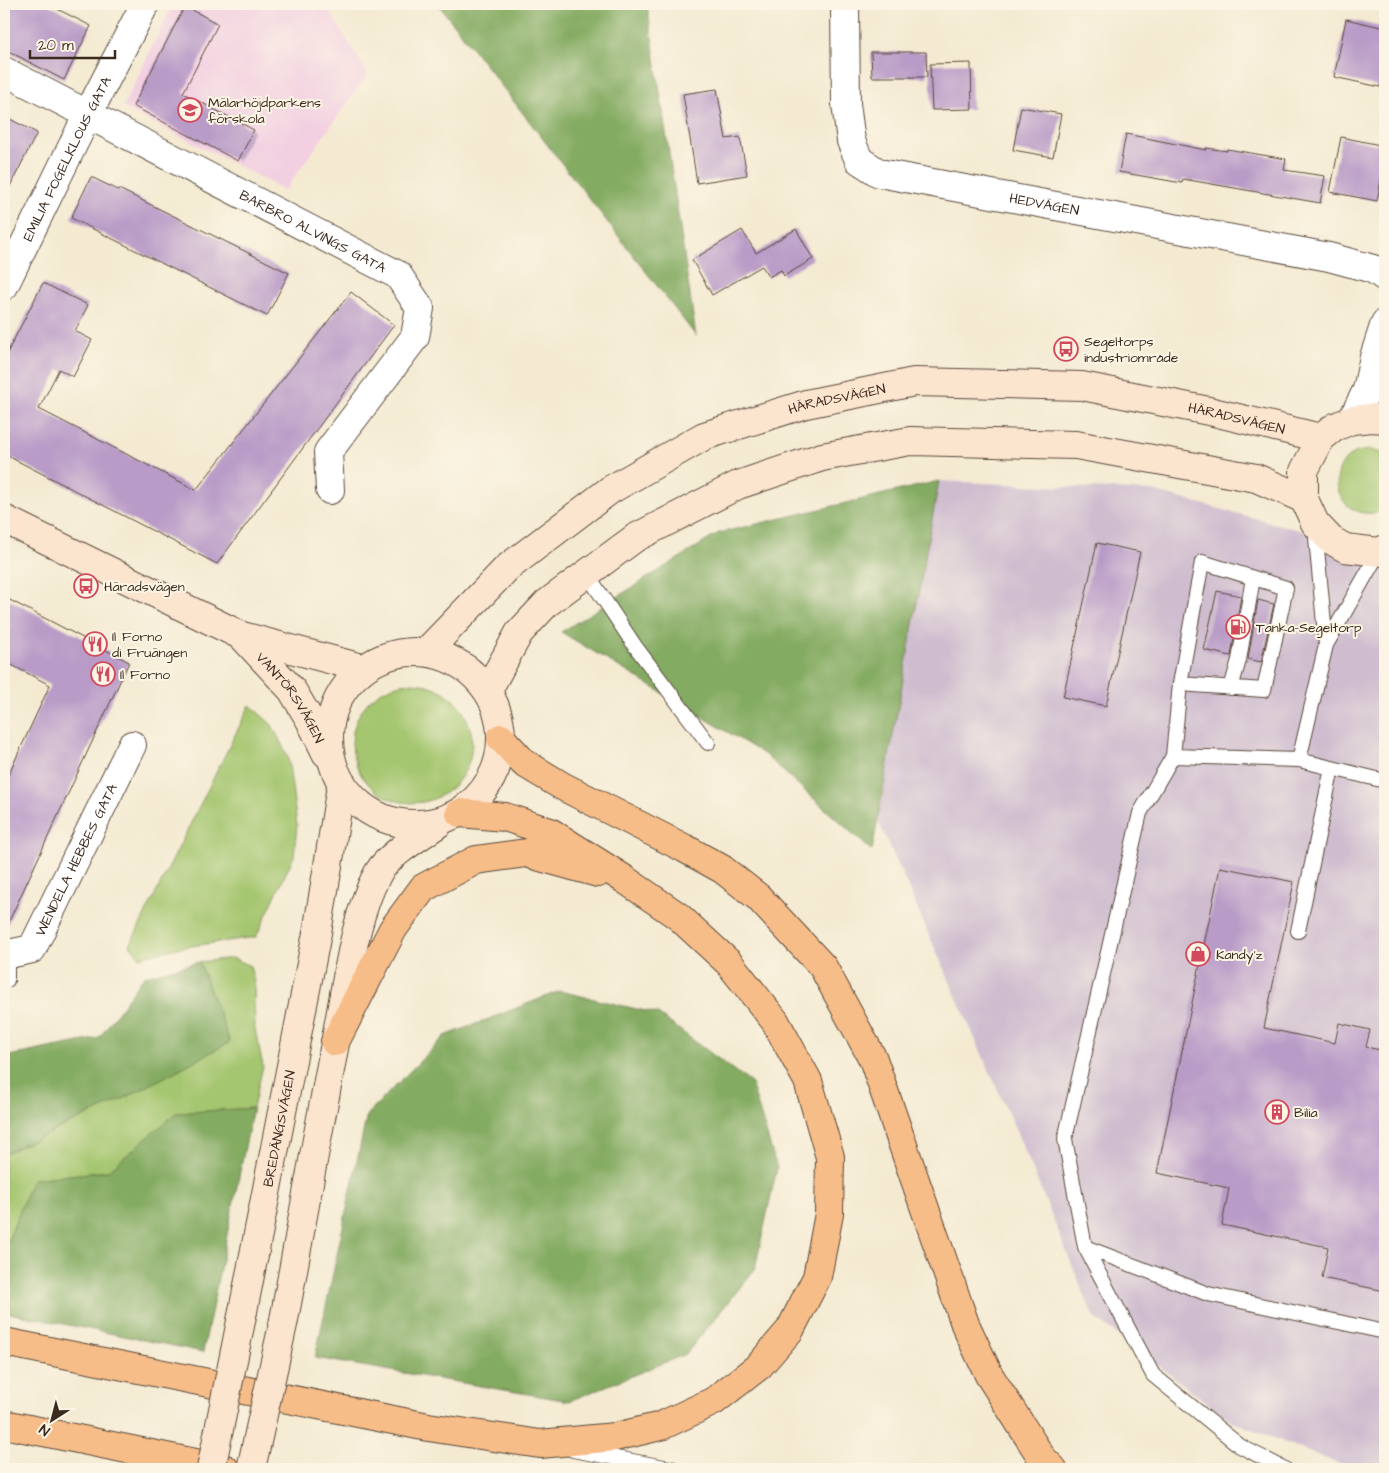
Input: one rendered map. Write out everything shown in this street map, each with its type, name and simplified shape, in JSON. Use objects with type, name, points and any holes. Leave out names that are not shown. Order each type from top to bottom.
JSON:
[{"type":"highway","points":[[501,738],[524,763],[562,786],[722,869],[758,897],[823,967],[873,1060],[965,1324],[989,1375],[1042,1458],[1053,1469]]},
{"type":"highway","points":[[4,1342],[428,1426],[540,1444],[614,1437],[661,1426],[714,1401],[759,1366],[790,1330],[817,1277],[829,1214],[830,1158],[808,1081],[775,1021],[730,963],[678,916],[550,832],[505,817],[451,817]]},
{"type":"highway","points":[[335,1042],[393,929],[424,888],[476,860],[526,853],[624,879]]},
{"type":"highway","points":[[4,1424],[225,1469]]},
{"type":"main road","name":"HÄRADSVÄGEN","points":[[427,651],[507,568],[610,490],[704,436],[806,404],[914,382],[1082,386],[1210,412],[1321,438]]},
{"type":"main road","points":[[1310,511],[1304,471],[1321,438],[1334,427],[1352,420],[1385,419]]},
{"type":"main road","points":[[488,690],[518,633],[547,603],[635,538],[738,485],[822,457],[910,441],[1076,445],[1256,478],[1310,511],[1332,540],[1345,548],[1382,551]]},
{"type":"main road","name":"VANTÖRSVÄGEN","points":[[4,519],[242,636],[362,668]]},
{"type":"main road","name":"VANTÖRSVÄGEN","points":[[242,636],[292,690],[310,720],[336,775]]},
{"type":"main road","points":[[251,1469],[284,1320],[335,1042],[365,900],[379,871],[397,852],[451,817],[478,798],[500,759],[502,729],[498,710],[488,690],[466,667],[427,651],[390,654],[362,668],[340,693],[327,729],[336,775],[374,815],[406,825],[451,817]]},
{"type":"main road","name":"BREDÄNGSVÄGEN","points":[[211,1469],[317,933],[336,775]]},
{"type":"street","name":"EMILIA FOGELKLOUS GATA","points":[[4,286],[88,114],[145,4]]},
{"type":"street","name":"HEDVÄGEN","points":[[845,4],[846,104],[851,141],[859,160],[879,174],[1329,257],[1373,269],[1385,277]]},
{"type":"street","name":"BARBRO ALVINGS GATA","points":[[4,71],[398,275],[420,308],[415,337],[328,452],[330,490]]},
{"type":"street","points":[[1352,420],[1367,390],[1374,357],[1385,323]]},
{"type":"street","name":"WENDELA HEBBES GATA","points":[[5,964],[32,949],[132,746]]},
{"type":"lane","points":[[1310,511],[1326,646]]},
{"type":"lane","points":[[1299,760],[1326,646],[1382,551]]},
{"type":"lane","points":[[1180,684],[1264,690],[1286,588],[1202,562],[1180,684],[1173,756],[1140,813],[1065,1139],[1085,1247],[1153,1375],[1240,1446],[1286,1469]]},
{"type":"lane","points":[[587,574],[635,646],[708,743]]},
{"type":"lane","points":[[1231,688],[1239,660],[1253,578]]},
{"type":"lane","points":[[1173,756],[1299,760],[1385,782]]},
{"type":"lane","points":[[1298,931],[1332,768]]},
{"type":"lane","points":[[1085,1247],[1208,1294],[1385,1332]]},
{"type":"lane","points":[[540,1444],[675,1469]]},
{"type":"shaded area","points":[[173,4],[325,4],[368,74],[285,190],[123,107]]},
{"type":"shaded area","points":[[939,481],[1153,491],[1385,553],[1385,1469],[1347,1467],[1231,1421],[1093,1316],[1028,1158],[878,820]]},
{"type":"green space","points":[[438,4],[647,4],[696,336]]},
{"type":"green space","points":[[1372,450],[1385,454],[1385,510],[1369,513],[1356,511],[1346,504],[1340,494],[1337,483],[1339,471],[1345,460],[1357,452]]},
{"type":"green space","points":[[939,481],[872,851],[764,754],[561,632],[719,533]]},
{"type":"green space","points":[[412,683],[435,687],[454,701],[468,720],[472,743],[468,766],[454,785],[435,799],[412,803],[389,799],[370,785],[356,766],[352,743],[356,720],[370,701],[389,687]]},
{"type":"green space","points":[[250,705],[272,725],[288,757],[297,825],[294,856],[256,937],[177,948],[140,957],[130,945]]},
{"type":"green space","points":[[233,958],[250,966],[254,982],[255,1029],[263,1066],[253,1108],[177,1113],[108,1171],[32,1179],[4,1252],[4,1154],[129,1096],[230,1042],[199,962]]},
{"type":"green space","points":[[199,962],[230,1042],[129,1096],[4,1154],[4,1057],[99,1038],[144,976]]},
{"type":"green space","points":[[560,991],[658,1014],[751,1083],[777,1168],[755,1269],[686,1354],[569,1401],[315,1358],[367,1114],[445,1036]]},
{"type":"green space","points":[[253,1108],[203,1352],[4,1312],[4,1252],[32,1179],[108,1171],[176,1113]]},
{"type":"building","points":[[4,4],[47,4],[91,26],[64,80],[4,49]]},
{"type":"building","points":[[185,6],[218,24],[183,93],[254,130],[238,161],[133,106]]},
{"type":"building","points":[[1346,19],[1385,28],[1385,64],[1380,87],[1334,77]]},
{"type":"building","points":[[871,52],[926,52],[927,77],[872,77]]},
{"type":"building","points":[[971,63],[972,109],[932,110],[930,64]]},
{"type":"building","points":[[717,89],[726,139],[740,137],[747,175],[697,183],[683,94]]},
{"type":"building","points":[[1021,107],[1061,114],[1053,157],[1013,150]]},
{"type":"building","points":[[4,116],[37,133],[4,198]]},
{"type":"building","points":[[1126,134],[1206,150],[1206,148],[1227,151],[1227,149],[1286,159],[1284,170],[1325,176],[1320,203],[1183,179],[1182,183],[1119,172]]},
{"type":"building","points":[[1341,137],[1385,146],[1385,159],[1377,201],[1330,192]]},
{"type":"building","points":[[91,177],[289,273],[267,316],[71,218]]},
{"type":"building","points":[[796,229],[813,259],[784,276],[781,270],[769,277],[762,266],[712,295],[692,260],[742,230],[756,253]]},
{"type":"building","points":[[43,283],[88,305],[75,331],[92,340],[73,377],[59,369],[39,409],[196,490],[351,292],[394,325],[217,564],[4,454],[4,359]]},
{"type":"building","points":[[1097,543],[1140,552],[1106,706],[1063,697]]},
{"type":"building","points":[[1217,591],[1241,596],[1231,656],[1204,650]]},
{"type":"building","points":[[4,597],[129,662],[4,932],[4,784],[50,685],[4,661]]},
{"type":"building","points":[[1258,600],[1274,604],[1261,662],[1248,659]]},
{"type":"building","name":"Bilia","points":[[1220,867],[1294,882],[1264,1028],[1335,1043],[1339,1023],[1370,1030],[1366,1047],[1385,1051],[1385,1291],[1322,1278],[1328,1247],[1222,1225],[1229,1188],[1157,1173]]},
{"type":"place","name":"Mälarhöjdparkens förskola","points":[[190,110]]},
{"type":"place","name":"Segeltorps industriområde","points":[[1066,349]]},
{"type":"place","name":"Häradsvägen","points":[[86,586]]},
{"type":"place","name":"Tanka-Segeltorp","points":[[1238,627]]},
{"type":"place","name":"Il Forno di Fruängen","points":[[95,644]]},
{"type":"place","name":"Il Forno","points":[[103,674]]},
{"type":"place","name":"Kandy'z","points":[[1198,954]]},
{"type":"place","name":"Bilia","points":[[1277,1112]]}]
